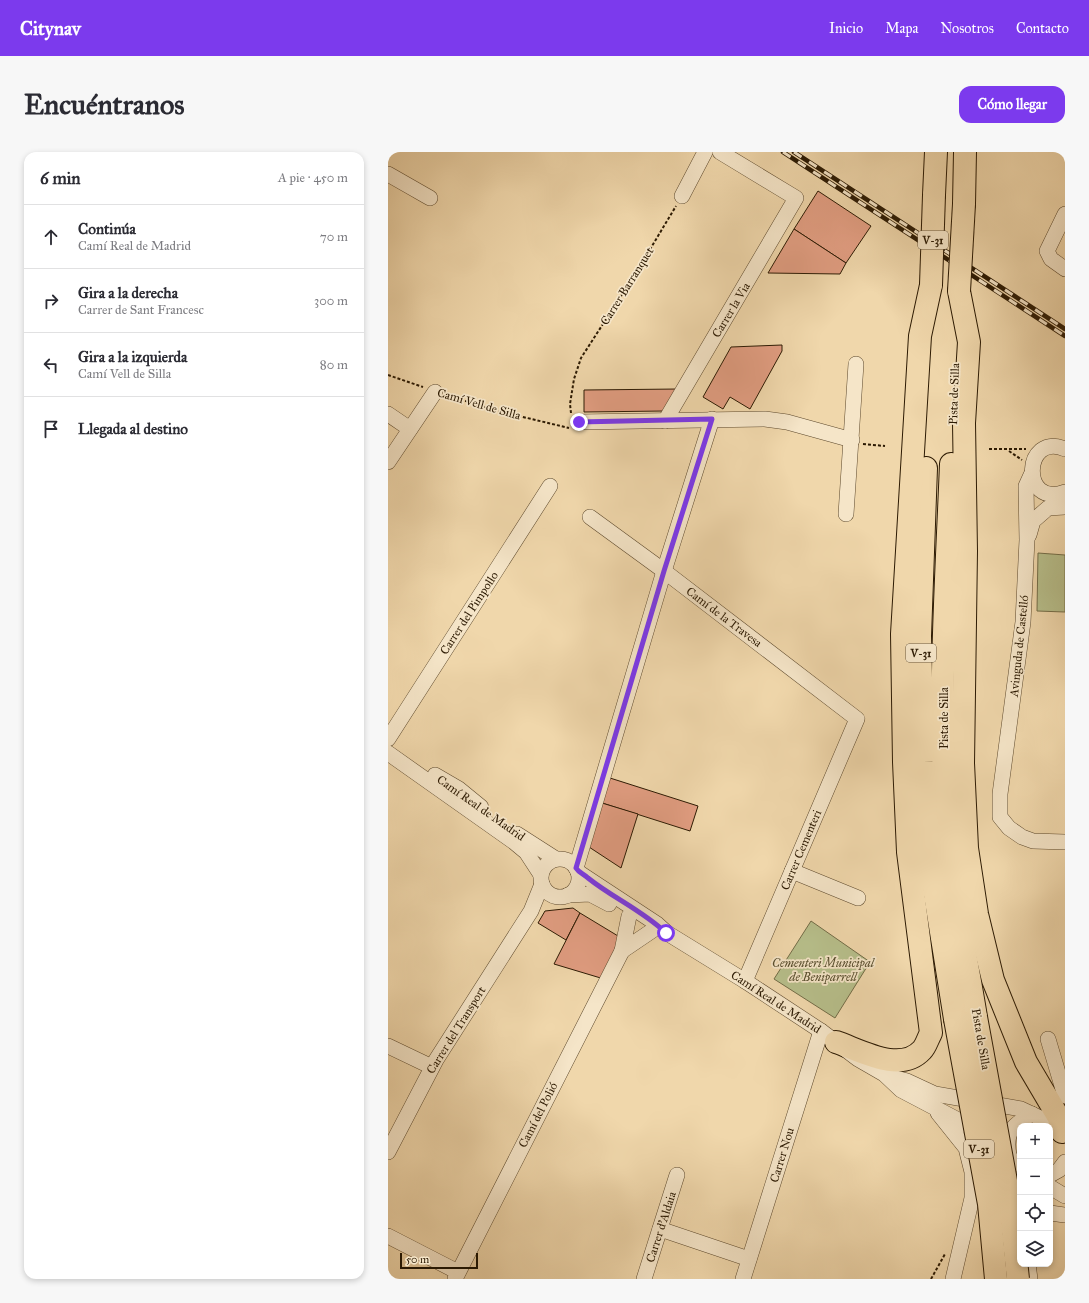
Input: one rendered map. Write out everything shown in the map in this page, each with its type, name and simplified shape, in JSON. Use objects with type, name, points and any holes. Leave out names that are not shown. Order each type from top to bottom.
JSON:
[{"type":"highway","name":"Pista de Silla","points":[[936,152],[920,636],[922,762],[928,851],[955,1019],[989,1204],[996,1279]]},
{"type":"highway","name":"Pista de Silla","points":[[965,152],[964,204],[944,638],[944,762],[949,849],[976,1017],[1010,1204],[1018,1279]]},
{"type":"highway","points":[[828,1037],[891,1061],[907,1060],[922,1050],[931,1033],[908,852],[904,762],[902,634],[920,336],[931,285]]},
{"type":"highway","points":[[959,291],[968,342],[964,423],[966,551],[963,763],[967,848],[977,914],[992,980],[1026,1062],[1059,1118],[1063,1133]]},
{"type":"street","points":[[682,196],[705,152]]},
{"type":"street","name":"Carrer la Via","points":[[665,421],[796,198],[720,152]]},
{"type":"street","points":[[388,174],[430,198]]},
{"type":"street","points":[[1065,214],[1048,251],[1051,259],[1065,269]]},
{"type":"street","points":[[846,514],[859,442],[856,364]]},
{"type":"street","points":[[388,462],[435,392]]},
{"type":"street","points":[[388,414],[410,429]]},
{"type":"street","points":[[575,425],[712,419],[776,421],[859,442]]},
{"type":"street","points":[[586,834],[559,859],[546,865],[542,880],[548,892],[562,896],[576,888],[578,883],[577,870],[586,834],[664,571],[712,419]]},
{"type":"street","name":"Avinguda de Castelló","points":[[1065,449],[1053,447],[1038,453],[1026,486],[1027,540],[1023,622],[1000,794],[1000,817],[1009,828],[1022,838],[1033,841],[1065,842]]},
{"type":"street","points":[[1031,472],[1034,482],[1044,492],[1065,497]]},
{"type":"street","name":"Carrer del Pimpollo","points":[[388,739],[550,486]]},
{"type":"street","points":[[1027,540],[1033,522],[1048,508],[1065,497]]},
{"type":"street","name":"Camí de la Travesa","points":[[590,518],[664,571],[857,719]]},
{"type":"street","name":"Carrer Cementeri","points":[[745,982],[857,719]]},
{"type":"street","name":"Camí Real de Madrid","points":[[388,753],[514,842],[526,852],[542,880]]},
{"type":"street","name":"Camí Real de Madrid","points":[[403,763],[434,774],[459,789],[519,836],[559,859]]},
{"type":"street","points":[[559,859],[570,862],[577,870]]},
{"type":"street","name":"Camí Real de Madrid","points":[[577,870],[656,924],[660,932]]},
{"type":"street","points":[[792,871],[858,898]]},
{"type":"street","name":"Carrer del Transport","points":[[388,1152],[432,1067],[531,911],[542,880]]},
{"type":"street","name":"Camí Real de Madrid","points":[[562,896],[594,896],[660,932],[745,982],[828,1037],[858,1059],[884,1074],[902,1090],[935,1109],[960,1121],[1015,1162]]},
{"type":"street","name":"Carrer del Transport","points":[[531,911],[562,896]]},
{"type":"street","points":[[622,951],[629,916]]},
{"type":"street","points":[[622,951],[660,932]]},
{"type":"street","name":"Camí del Polió","points":[[457,1276],[622,951]]},
{"type":"street","name":"Carrer Nou","points":[[743,1279],[828,1037]]},
{"type":"street","points":[[1048,1039],[1065,1096]]},
{"type":"street","points":[[388,1046],[432,1067]]},
{"type":"street","name":"Camí Real de Madrid","points":[[884,1074],[907,1081],[935,1094],[1020,1109],[1051,1123],[1063,1133]]},
{"type":"street","points":[[935,1109],[966,1148],[972,1172],[972,1198],[953,1279]]},
{"type":"street","points":[[1018,1195],[1015,1162],[1007,1142],[1010,1130],[1018,1122],[1032,1114]]},
{"type":"street","points":[[960,1121],[987,1168],[1017,1203]]},
{"type":"street","points":[[1053,1173],[1059,1170],[1065,1162]]},
{"type":"street","name":"Carrer d'Aldaia","points":[[644,1279],[677,1175]]},
{"type":"street","points":[[1053,1189],[1065,1196]]},
{"type":"street","points":[[1053,1213],[1065,1215]]},
{"type":"street","points":[[660,1229],[749,1259]]},
{"type":"street","points":[[388,1236],[457,1276]]},
{"type":"street","points":[[1028,1267],[1030,1279]]},
{"type":"path","name":"Carrer Barranquet","points":[[575,425],[572,418],[570,404],[574,379],[581,358],[634,276],[682,196]]},
{"type":"path","name":"Camí Vell de Silla","points":[[388,375],[435,392],[498,411],[575,425]]},
{"type":"path","points":[[859,442],[885,446]]},
{"type":"path","points":[[989,449],[1008,450],[1031,472]]},
{"type":"green space","points":[[1038,553],[1065,555],[1065,612],[1037,611]]},
{"type":"green space","name":"Cementeri Municipal de Beniparrell","points":[[811,921],[870,962],[835,1018],[774,979]]},
{"type":"building","points":[[818,191],[871,226],[846,263],[794,229]]},
{"type":"building","points":[[794,229],[846,263],[840,274],[768,273]]},
{"type":"building","points":[[782,345],[782,351],[750,409],[730,397],[723,409],[703,397],[731,347]]},
{"type":"building","points":[[678,389],[664,411],[584,412],[584,390]]},
{"type":"building","points":[[610,778],[698,806],[690,831],[602,803]]},
{"type":"building","points":[[602,803],[638,814],[621,868],[589,847]]},
{"type":"building","points":[[573,908],[580,913],[566,940],[538,923],[545,911]]},
{"type":"building","points":[[580,913],[623,939],[604,979],[554,964]]},
{"type":"railway","points":[[783,152],[1065,336]]},
{"type":"railway","points":[[794,152],[1065,329]]},
{"type":"route","points":[[579,422],[712,419],[664,571],[576,868],[578,872],[656,924],[666,933]]}]
